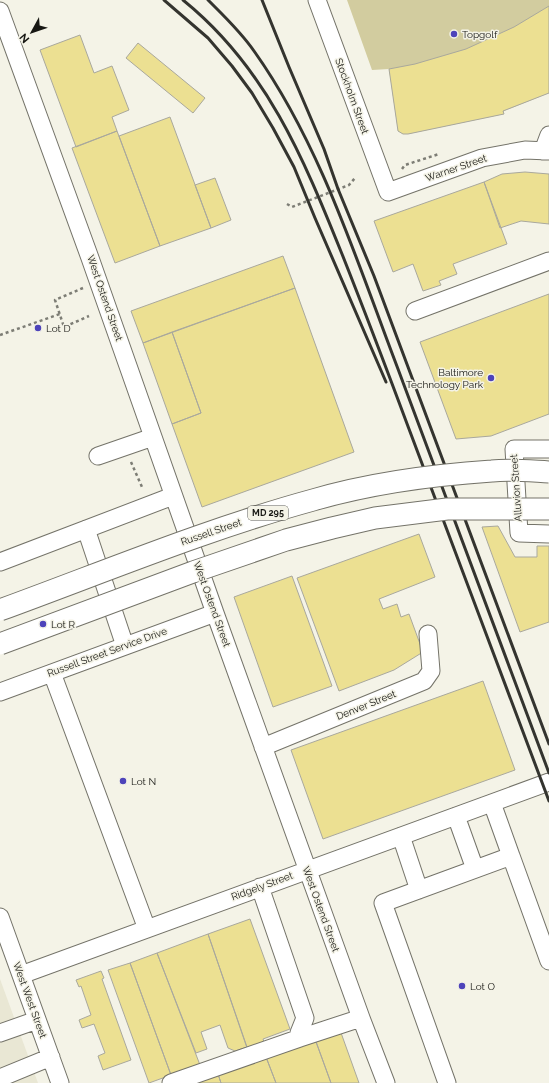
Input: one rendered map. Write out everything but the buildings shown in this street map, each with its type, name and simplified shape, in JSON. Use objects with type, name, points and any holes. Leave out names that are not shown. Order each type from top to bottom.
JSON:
[{"type":"main road","name":"Russell Street","points":[[0,610],[181,543],[313,499],[423,477],[493,470],[549,472]]},
{"type":"main road","points":[[0,644],[201,569],[286,540],[332,528],[375,518],[447,509],[549,509]]},
{"type":"street","name":"Stockholm Street","points":[[317,0],[388,192]]},
{"type":"street","name":"West Ostend Street","points":[[0,11],[99,282],[214,613],[386,1083]]},
{"type":"street","points":[[546,151],[549,135]]},
{"type":"street","name":"Warner Street","points":[[388,192],[482,158],[525,150],[546,151]]},
{"type":"street","points":[[415,311],[549,262]]},
{"type":"street","points":[[98,456],[153,437]]},
{"type":"street","name":"Alluvion Street","points":[[549,449],[514,449],[519,533],[549,534]]},
{"type":"street","points":[[0,561],[174,496]]},
{"type":"street","points":[[86,529],[125,646]]},
{"type":"street","name":"Russell Street Service Drive","points":[[0,692],[214,613]]},
{"type":"street","name":"Denver Street","points":[[263,747],[424,681],[431,671],[428,634]]},
{"type":"street","points":[[52,673],[147,929]]},
{"type":"street","name":"Ridgely Street","points":[[21,974],[549,782]]},
{"type":"street","points":[[492,803],[549,961]]},
{"type":"street","points":[[456,816],[475,869]]},
{"type":"street","points":[[400,836],[419,890]]},
{"type":"street","points":[[447,1083],[383,903],[511,856]]},
{"type":"street","points":[[260,887],[305,1018],[299,1033],[300,1038]]},
{"type":"street","name":"West West Street","points":[[0,917],[4,940],[21,974],[60,1083]]},
{"type":"street","points":[[171,1083],[361,1018]]},
{"type":"street","points":[[0,1033],[37,1020]]},
{"type":"street","points":[[0,1078],[51,1057]]},
{"type":"path","points":[[287,204],[292,207],[349,185],[356,178]]},
{"type":"path","points":[[89,316],[64,327],[55,300],[99,282]]},
{"type":"path","points":[[0,335],[60,314]]},
{"type":"path","points":[[130,459],[142,487]]},
{"type":"shaded area","name":"Topgolf","points":[[347,0],[549,0],[549,93],[504,111],[504,114],[403,134],[398,131],[389,69],[372,70]]},
{"type":"shaded area","points":[[0,979],[38,1083],[0,1083]]},
{"type":"railway","points":[[164,0],[208,38],[232,66],[252,93],[273,128],[294,167],[386,382]]},
{"type":"railway","points":[[183,0],[212,26],[237,54],[260,84],[279,116],[312,183],[376,341],[549,801]]},
{"type":"railway","points":[[208,0],[249,44],[278,87],[299,125],[336,205],[549,773]]},
{"type":"railway","points":[[262,0],[324,149],[338,189],[374,276],[549,744]]},
{"type":"place","name":"Topgolf","points":[[454,34]]},
{"type":"place","name":"Lot D","points":[[38,328]]},
{"type":"place","name":"Baltimore Technology Park","points":[[491,378]]},
{"type":"place","name":"Lot R","points":[[43,624]]},
{"type":"place","name":"Lot N","points":[[123,781]]},
{"type":"place","name":"Lot O","points":[[462,986]]}]
